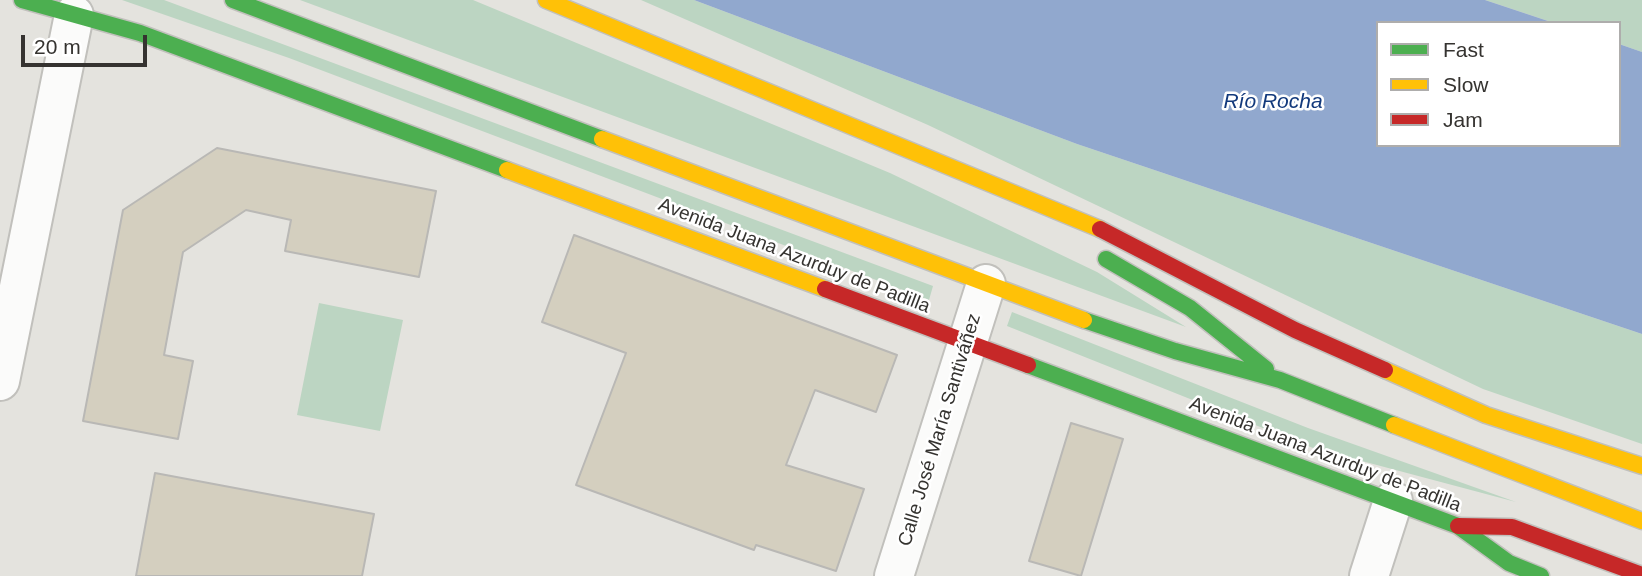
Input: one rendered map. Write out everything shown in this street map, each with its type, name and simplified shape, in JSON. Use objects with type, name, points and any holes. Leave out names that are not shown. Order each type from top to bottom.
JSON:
[{"type":"main road","name":"Avenida Juana Azurduy de Padilla","points":[[22,0],[140,33],[1393,501],[1458,526],[1509,563],[1541,576]]},
{"type":"main road","points":[[233,0],[986,284],[1175,351],[1280,380],[1642,522]]},
{"type":"main road","points":[[546,0],[1110,233],[1296,330],[1486,415],[1642,466]]},
{"type":"main road","points":[[871,136],[1018,213]]},
{"type":"main road","points":[[1091,251],[1190,308],[1280,380]]},
{"type":"main road","points":[[1458,526],[1512,527],[1642,575]]},
{"type":"street","points":[[0,381],[74,15]]},
{"type":"street","name":"Calle José María Santiváñez","points":[[894,576],[986,284]]},
{"type":"street","points":[[1369,576],[1393,501]]},
{"type":"green space","points":[[122,0],[164,0],[933,286],[929,300],[289,58]]},
{"type":"green space","points":[[300,0],[473,0],[890,173],[1097,272],[1186,327]]},
{"type":"green space","points":[[641,0],[694,0],[1077,144],[1642,334],[1642,444],[1483,389],[928,125]]},
{"type":"green space","points":[[1485,0],[1642,0],[1642,52],[1621,45],[1621,21],[1548,21]]},
{"type":"green space","points":[[319,303],[403,320],[380,431],[297,415]]},
{"type":"green space","points":[[1012,312],[1308,428],[1516,502],[1313,448],[1007,326]]},
{"type":"water","name":"Río Rocha","points":[[694,0],[1485,0],[1548,21],[1376,21],[1376,147],[1621,147],[1621,45],[1642,52],[1642,334],[1077,144]]},
{"type":"building","points":[[217,148],[436,191],[419,277],[285,251],[291,220],[246,210],[183,252],[164,355],[193,361],[178,439],[83,421],[123,210]]},
{"type":"building","points":[[574,235],[897,355],[876,412],[815,390],[786,465],[864,489],[836,571],[756,545],[754,550],[576,485],[626,353],[542,322]]},
{"type":"building","points":[[1071,423],[1123,439],[1081,576],[1029,561]]},
{"type":"building","points":[[155,473],[374,514],[362,576],[136,576]]},
{"type":"traffic: fast","points":[[22,0],[140,33],[507,170]]},
{"type":"traffic: fast","points":[[233,0],[602,139]]},
{"type":"traffic: fast","points":[[1106,259],[1190,308],[1266,369]]},
{"type":"traffic: fast","points":[[1084,320],[1175,351],[1280,380],[1394,425]]},
{"type":"traffic: fast","points":[[1028,365],[1458,526],[1509,563],[1541,576]]},
{"type":"traffic: slow","points":[[546,0],[1100,229]]},
{"type":"traffic: slow","points":[[602,139],[1084,320]]},
{"type":"traffic: slow","points":[[507,170],[825,289]]},
{"type":"traffic: slow","points":[[1385,370],[1486,415],[1642,466]]},
{"type":"traffic: slow","points":[[1394,425],[1642,521]]},
{"type":"traffic: jam","points":[[1100,229],[1295,330],[1385,370]]},
{"type":"traffic: jam","points":[[825,289],[1028,365]]},
{"type":"traffic: jam","points":[[1458,526],[1512,527],[1642,575]]}]
